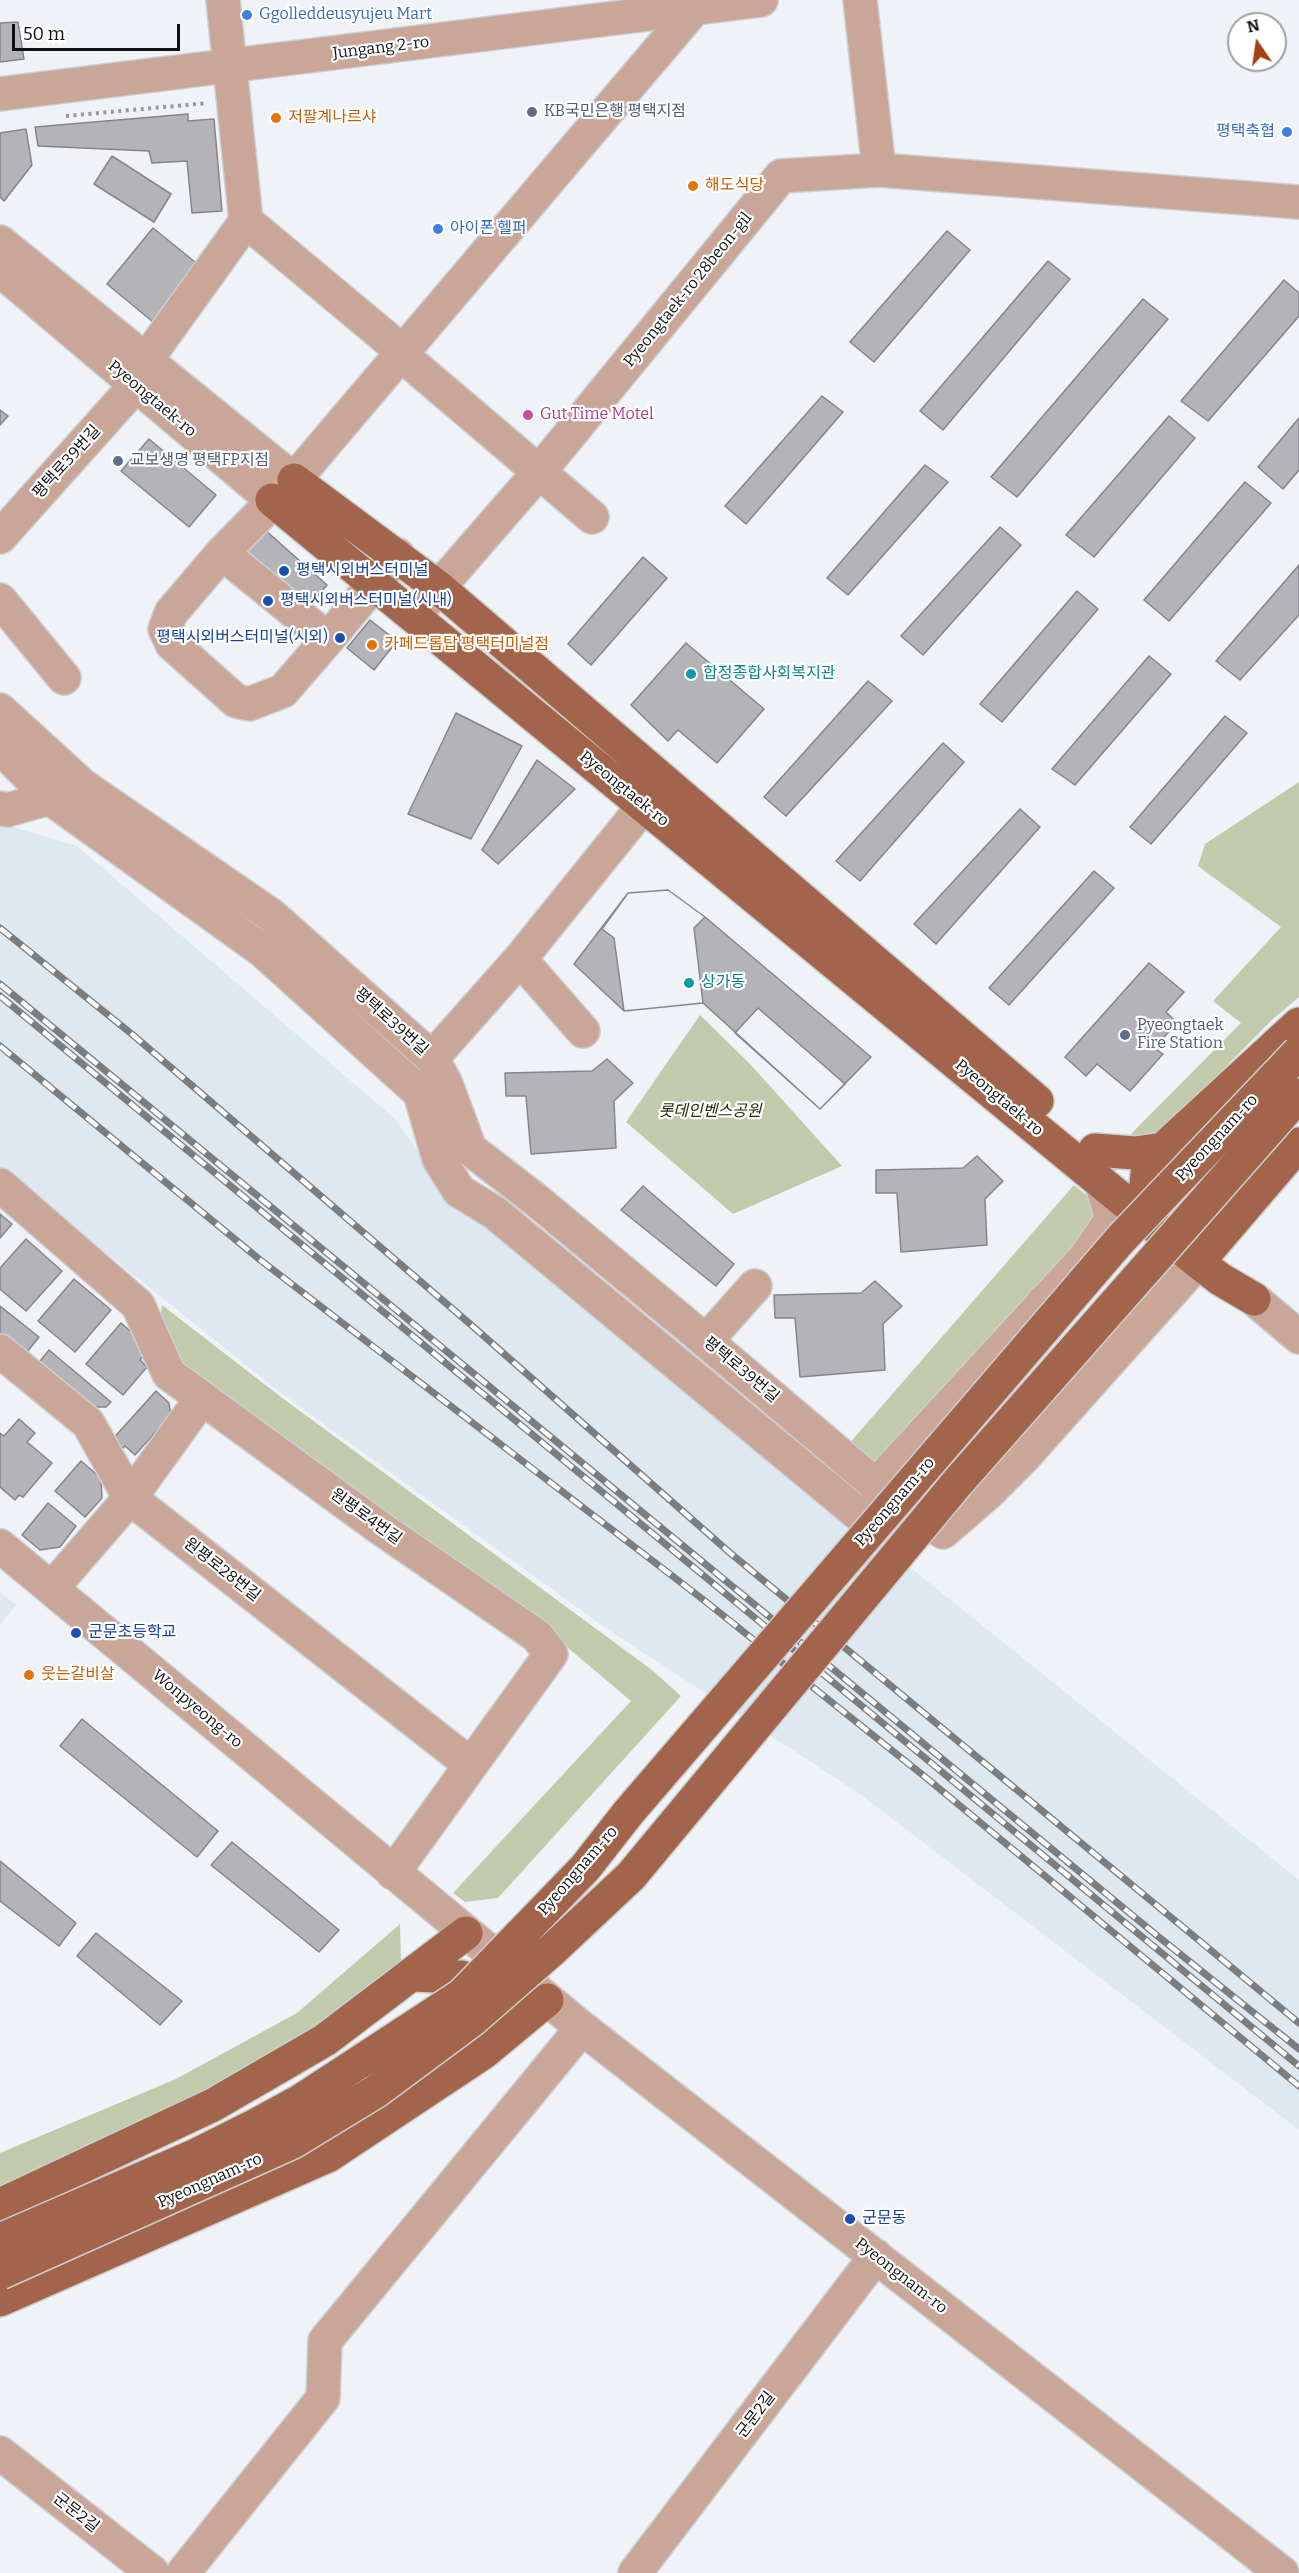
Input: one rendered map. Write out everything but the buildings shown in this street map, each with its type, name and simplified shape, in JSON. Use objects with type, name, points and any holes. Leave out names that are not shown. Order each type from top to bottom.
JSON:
[{"type":"main road","name":"Pyeongtaek-ro","points":[[291,490],[398,555],[438,587],[597,721],[653,793],[1101,1182],[1150,1205]]},
{"type":"main road","name":"Pyeongtaek-ro","points":[[291,490],[375,584],[572,747],[653,793],[1095,1150],[1150,1205],[1197,1262],[1254,1299]]},
{"type":"main road","points":[[1150,1205],[1147,1174],[1163,1149],[1299,1023]]},
{"type":"main road","name":"Pyeongnam-ro","points":[[0,2240],[194,2156],[256,2126],[300,2101],[462,1995],[585,1868],[628,1813],[1120,1240],[1299,1052]]},
{"type":"main road","name":"Pyeongnam-ro","points":[[0,2273],[293,2142],[375,2092],[472,2020],[551,1951],[631,1876],[958,1482],[1299,1095]]},
{"type":"main road","points":[[1197,1262],[1299,1144]]},
{"type":"main road","points":[[1095,1150],[1135,1154],[1163,1149]]},
{"type":"main road","points":[[0,2205],[224,2099],[326,2040],[466,1933]]},
{"type":"main road","points":[[411,1975],[462,1977],[484,1994],[497,2021],[483,2053]]},
{"type":"main road","points":[[0,2300],[328,2156],[483,2053],[547,2000]]},
{"type":"street","points":[[223,0],[246,221],[592,517]]},
{"type":"street","name":"Jungang 2-ro","points":[[0,94],[700,4],[762,0]]},
{"type":"street","points":[[860,0],[879,170]]},
{"type":"street","points":[[398,555],[283,692],[249,704],[236,701],[172,644],[165,629],[171,613],[222,553],[291,490],[406,357],[700,4]]},
{"type":"street","name":"Pyeongtaek-ro 28beon-gil","points":[[414,616],[538,472],[781,176],[879,170],[1299,202]]},
{"type":"street","name":"평택로39번길","points":[[0,537],[140,373],[246,221]]},
{"type":"street","name":"Pyeongtaek-ro","points":[[0,242],[140,373]]},
{"type":"street","name":"Pyeongtaek-ro","points":[[0,270],[140,373],[291,490]]},
{"type":"street","points":[[222,553],[328,639]]},
{"type":"street","points":[[0,600],[64,678]]},
{"type":"street","name":"평택로39번길","points":[[0,710],[82,785],[271,915],[432,1058],[447,1084],[470,1149],[536,1200],[884,1491],[943,1532],[988,1493],[1031,1448]]},
{"type":"street","points":[[572,747],[597,721]]},
{"type":"street","points":[[0,747],[50,798],[262,950],[420,1093],[439,1159],[459,1191],[495,1213],[857,1513],[878,1514],[884,1491],[1044,1301],[1084,1259],[1112,1219],[1101,1182]]},
{"type":"street","points":[[0,788],[11,793],[50,798]]},
{"type":"street","points":[[432,1058],[520,959],[653,793]]},
{"type":"street","points":[[0,808],[7,810],[50,798]]},
{"type":"street","points":[[520,959],[583,1031]]},
{"type":"street","name":"원평로4번길","points":[[0,1185],[138,1305],[169,1374],[380,1528],[537,1636],[551,1654],[393,1873]]},
{"type":"street","points":[[970,1408],[1031,1448],[1053,1404],[1170,1272],[1197,1262]]},
{"type":"street","points":[[706,1341],[755,1286]]},
{"type":"street","points":[[1254,1299],[1299,1337]]},
{"type":"street","points":[[884,1491],[970,1408],[1021,1350],[1044,1301]]},
{"type":"street","name":"원평로28번길","points":[[0,1351],[88,1423],[130,1498],[471,1765]]},
{"type":"street","points":[[52,1588],[130,1498],[202,1398]]},
{"type":"street","name":"Wonpyeong-ro","points":[[0,1546],[393,1873]]},
{"type":"street","name":"Pyeongnam-ro","points":[[393,1873],[582,2028],[1282,2573]]},
{"type":"street","points":[[183,2573],[323,2398],[325,2341],[582,2028]]},
{"type":"street","name":"군문2길","points":[[636,2573],[876,2256]]},
{"type":"street","name":"군문2길","points":[[0,2453],[153,2573]]},
{"type":"path","points":[[58,117],[209,103]]},
{"type":"shaded area","points":[[0,823],[77,846],[395,1119],[454,1201],[1299,1880],[1299,2130],[860,1794],[604,1627],[281,1393],[0,1168]]},
{"type":"shaded area","points":[[0,1592],[16,1605],[0,1625]]},
{"type":"green space","points":[[1299,782],[1299,997],[1273,1019],[1149,1144],[1125,1140],[1241,1023],[1213,1001],[1281,927],[1198,866],[1205,844]]},
{"type":"green space","name":"롯데인벤스공원","points":[[700,1015],[750,1064],[842,1166],[733,1214],[626,1122]]},
{"type":"green space","points":[[1074,1185],[1096,1203],[1096,1226],[877,1470],[848,1445]]},
{"type":"green space","points":[[162,1305],[281,1397],[652,1670],[681,1696],[498,1898],[465,1902],[453,1893],[631,1701],[535,1620],[170,1353],[159,1333]]},
{"type":"green space","points":[[400,1924],[401,1961],[328,2023],[294,2048],[0,2190],[0,2153],[176,2079],[297,2013]]},
{"type":"railway","points":[[0,928],[133,1035],[469,1323],[729,1552],[1299,2023]]},
{"type":"railway","points":[[0,984],[1160,1938],[1299,2049]]},
{"type":"railway","points":[[0,996],[1299,2066]]},
{"type":"railway","points":[[0,1046],[259,1259],[705,1601],[924,1776],[1299,2086]]},
{"type":"place","name":"Ggolleddeusyujeu Mart","points":[[247,15]]},
{"type":"place","name":"KB국민은행 평택지점","points":[[532,112]]},
{"type":"place","name":"저팔계나르샤","points":[[276,118]]},
{"type":"place","name":"평택축협","points":[[1287,132]]},
{"type":"place","name":"해도식당","points":[[693,186]]},
{"type":"place","name":"아이폰 헬퍼","points":[[438,229]]},
{"type":"place","name":"Gut Time Motel","points":[[528,415]]},
{"type":"place","name":"교보생명 평택FP지점","points":[[118,461]]},
{"type":"place","name":"평택시외버스터미널","points":[[284,571]]},
{"type":"place","name":"평택시외버스터미널(시내)","points":[[268,601]]},
{"type":"place","name":"평택시외버스터미널(시외)","points":[[340,638]]},
{"type":"place","name":"카페드롭탑 평택터미널점","points":[[372,645]]},
{"type":"place","name":"합정종합사회복지관","points":[[691,674]]},
{"type":"place","name":"상가동","points":[[689,983]]},
{"type":"place","name":"Pyeongtaek Fire Station","points":[[1125,1035]]},
{"type":"place","name":"군문초등학교","points":[[76,1633]]},
{"type":"place","name":"웃는갈비살","points":[[29,1675]]},
{"type":"place","name":"군문동","points":[[850,2219]]}]
